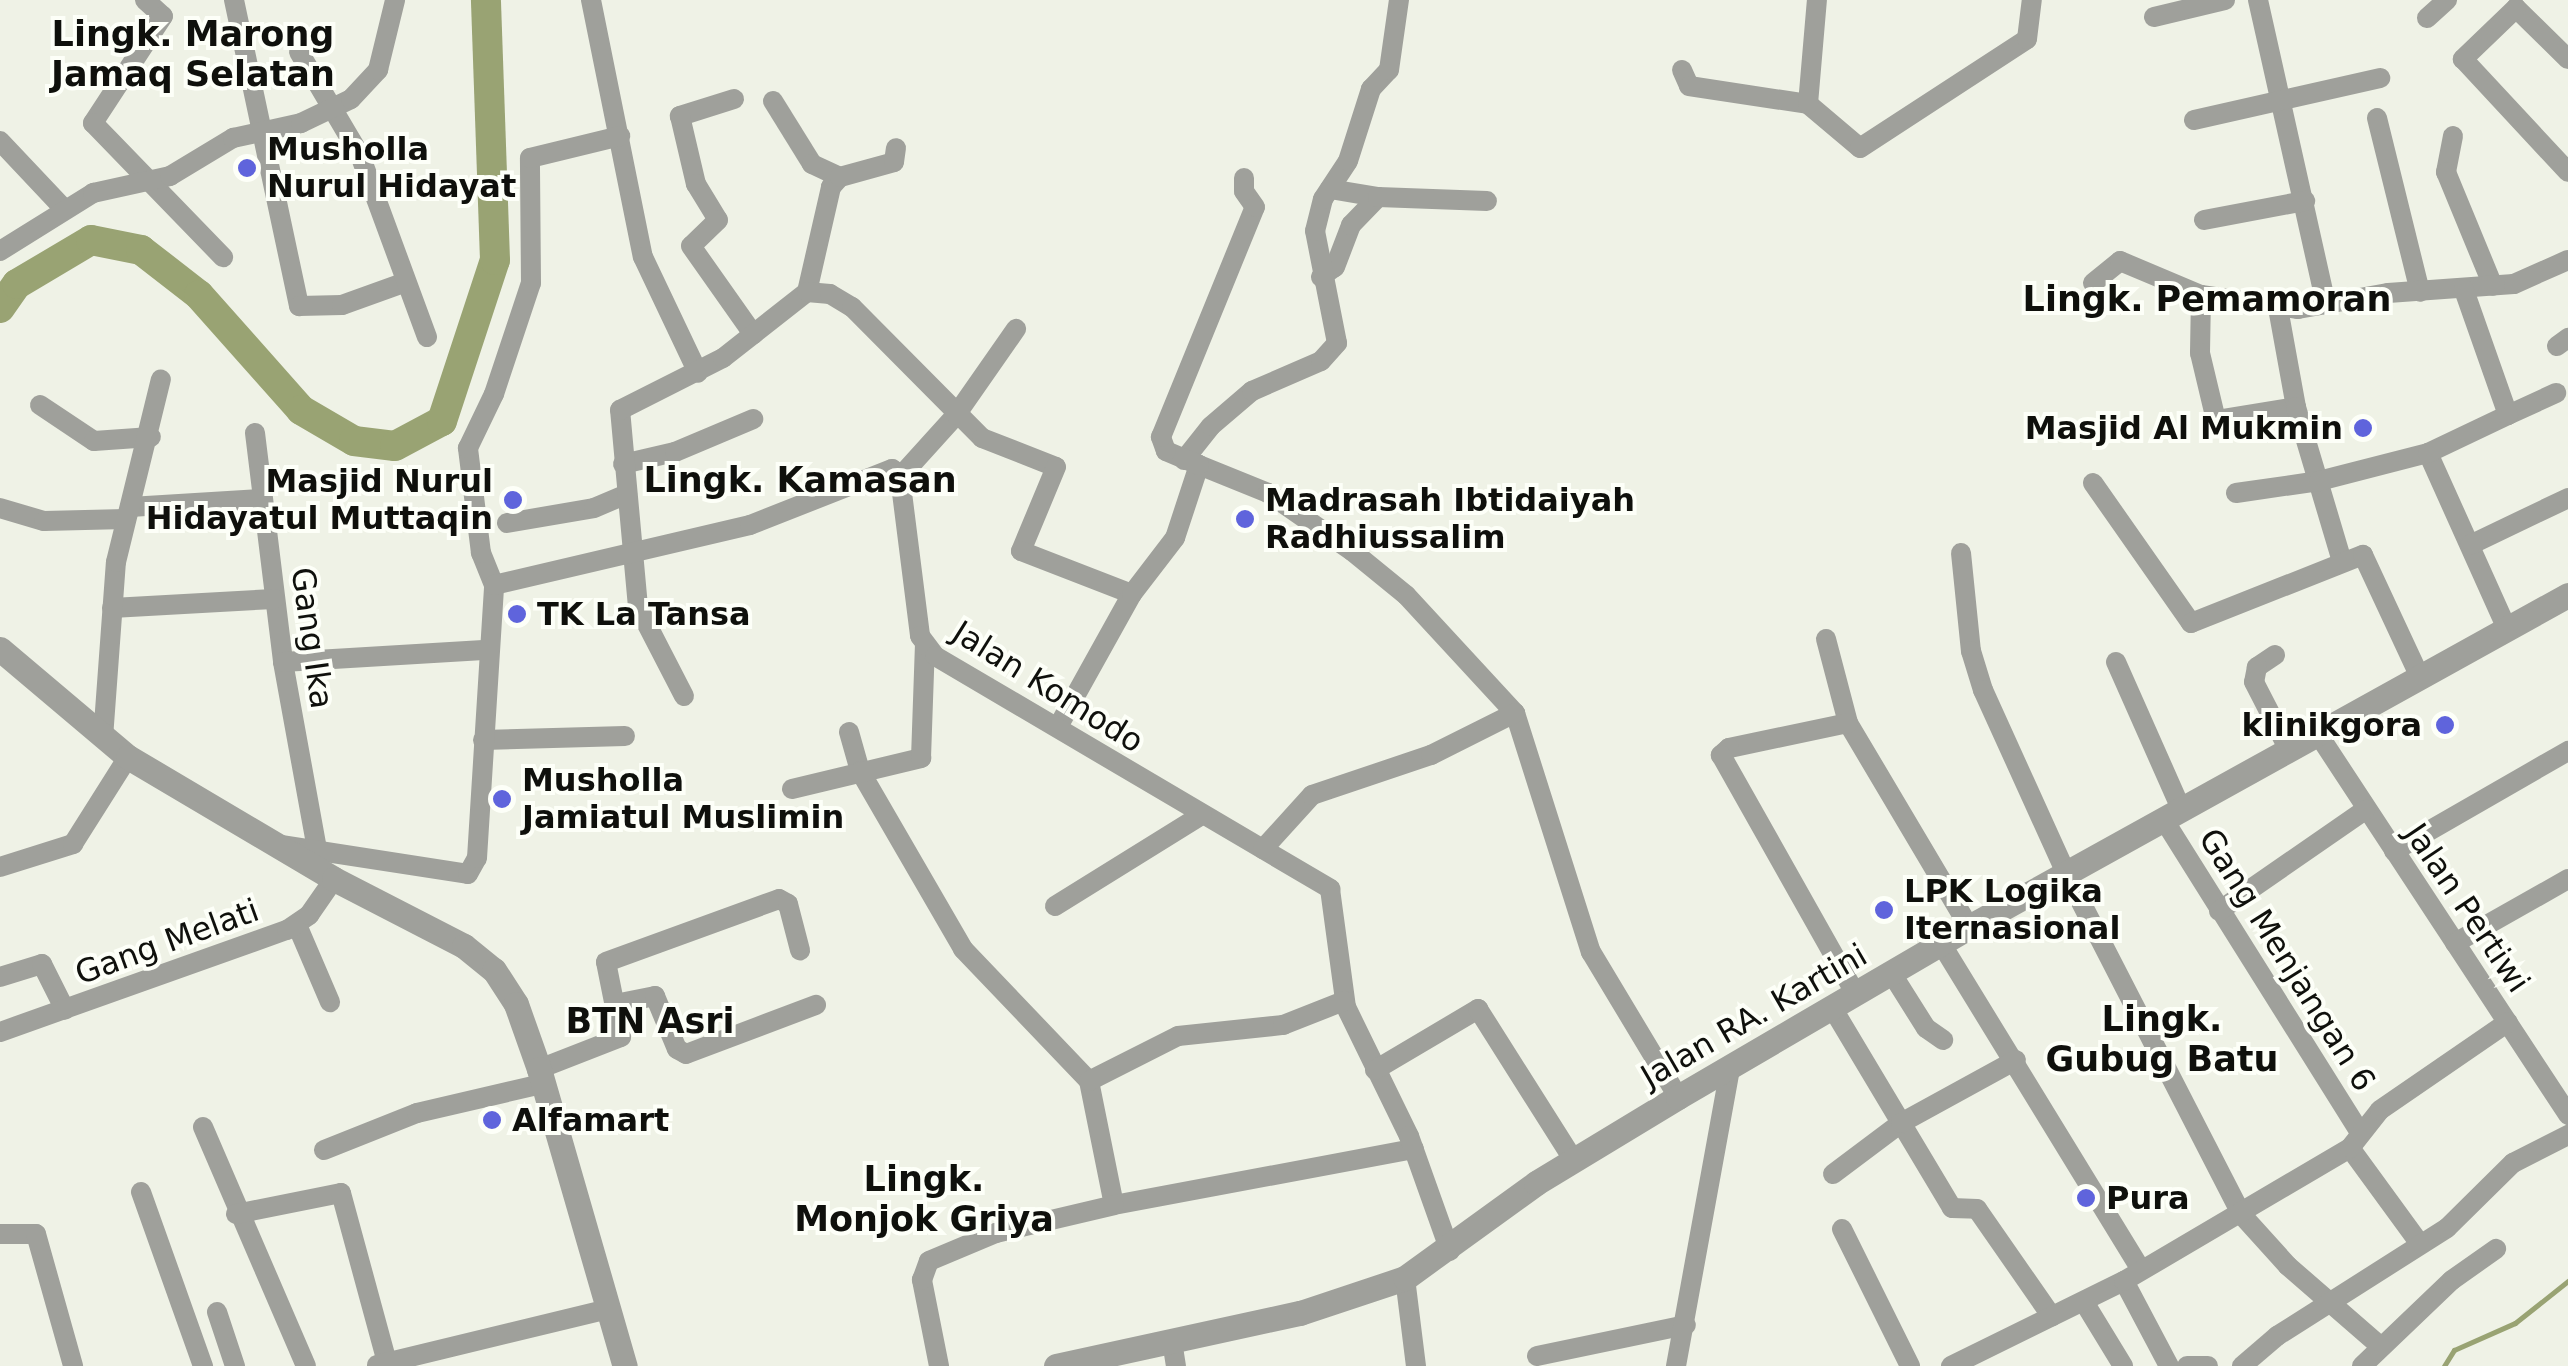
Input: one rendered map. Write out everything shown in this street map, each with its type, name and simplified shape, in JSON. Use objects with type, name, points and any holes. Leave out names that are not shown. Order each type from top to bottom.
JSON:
[{"type":"street","points":[[145,0],[163,16]]},
{"type":"street","points":[[179,0],[163,16],[92,119],[223,257]]},
{"type":"street","points":[[234,0],[296,298],[306,309],[330,307],[403,283]]},
{"type":"street","points":[[0,251],[64,209],[104,189],[181,172],[222,144],[336,107],[378,70],[395,0]]},
{"type":"street","points":[[591,0],[650,281],[698,373]]},
{"type":"street","points":[[1059,725],[1132,594],[1169,553],[1192,463],[1210,426],[1252,392],[1330,353],[1337,336],[1314,231],[1330,188],[1348,162],[1371,89],[1390,70],[1399,0]]},
{"type":"street","points":[[1808,104],[1816,0]]},
{"type":"street","points":[[1682,70],[1689,86],[1808,104],[1860,148],[2028,40],[2032,0]]},
{"type":"street","points":[[2154,17],[2225,0]]},
{"type":"street","points":[[2258,0],[2326,304]]},
{"type":"street","points":[[2427,18],[2447,0]]},
{"type":"street","points":[[2568,59],[2514,8],[2463,59],[2568,172]]},
{"type":"street","points":[[299,52],[336,107],[372,187],[403,283],[426,337]]},
{"type":"street","points":[[2194,120],[2380,78]]},
{"type":"street","points":[[734,99],[680,116],[696,184],[718,220],[691,246],[753,334]]},
{"type":"street","points":[[773,101],[812,164],[840,178]]},
{"type":"street","points":[[2378,118],[2420,292]]},
{"type":"street","points":[[280,845],[468,874],[477,858],[494,585],[482,554],[468,448],[494,394],[531,283],[530,158],[620,136]]},
{"type":"street","points":[[2452,136],[2446,172],[2493,286]]},
{"type":"street","points":[[0,141],[64,209]]},
{"type":"street","points":[[684,696],[646,633],[632,556],[620,410],[698,373],[808,292],[830,191],[840,178],[894,162],[896,148]]},
{"type":"street","points":[[1244,178],[1244,191],[1256,206],[1161,437],[1162,448],[1268,494],[1352,551],[1406,595],[1515,714],[1592,952],[1678,1097]]},
{"type":"street","points":[[1330,188],[1378,198],[1486,200]]},
{"type":"street","points":[[1322,277],[1335,267],[1351,225],[1378,198]]},
{"type":"street","points":[[2204,220],[2305,201]]},
{"type":"street","points":[[2093,283],[2120,261],[2201,295],[2278,308],[2527,282],[2567,265]]},
{"type":"street","points":[[2464,290],[2508,415]]},
{"type":"street","points":[[808,292],[830,294],[852,307],[956,415],[991,444],[1056,468],[1022,551],[1132,594]]},
{"type":"street","points":[[2201,295],[2200,352],[2216,420],[2296,407]]},
{"type":"street","points":[[2278,308],[2296,407],[2342,562]]},
{"type":"street","points":[[494,585],[632,556],[750,525],[888,469],[900,477],[956,415],[1016,330]]},
{"type":"street","points":[[103,738],[112,608],[128,513],[150,437],[161,379]]},
{"type":"street","points":[[2236,493],[2319,481],[2428,453],[2556,393]]},
{"type":"street","points":[[40,405],[94,441],[150,437]]},
{"type":"street","points":[[623,464],[675,452],[753,420]]},
{"type":"street","name":"Gang Ika","points":[[256,434],[283,662],[316,850]]},
{"type":"street","points":[[2428,453],[2506,629]]},
{"type":"street","name":"Jalan Komodo","points":[[900,477],[925,646],[1332,892],[1344,1001],[1414,1149],[1450,1251]]},
{"type":"street","points":[[2093,483],[2191,623],[2361,555],[2369,560],[2420,677]]},
{"type":"street","points":[[507,522],[594,508],[627,494]]},
{"type":"street","points":[[0,508],[44,520],[261,498]]},
{"type":"street","points":[[2470,545],[2568,498]]},
{"type":"street","points":[[1961,553],[1975,668],[2066,873],[2240,1214],[2380,1346]]},
{"type":"street","name":"Jalan RA. Kartini","points":[[1056,1366],[1174,1354],[1405,1278],[1450,1251],[1490,1215],[1573,1159],[1678,1097],[1969,927],[2568,595]]},
{"type":"street","points":[[112,608],[274,598]]},
{"type":"street","points":[[1826,639],[1848,723],[1969,927]]},
{"type":"street","points":[[792,789],[922,758],[925,646]]},
{"type":"street","points":[[0,650],[128,757],[334,879],[484,961],[516,1004],[625,1366]]},
{"type":"street","points":[[283,662],[488,650]]},
{"type":"street","points":[[2275,655],[2256,666],[2254,682],[2289,750]]},
{"type":"street","name":"Gang Menjangan 6","points":[[2116,662],[2172,814],[2219,912],[2420,1244]]},
{"type":"street","points":[[1263,849],[1312,794],[1431,755],[1515,714]]},
{"type":"street","points":[[1848,723],[1729,748],[1721,755],[1856,996]]},
{"type":"street","points":[[849,732],[860,771],[963,950],[1089,1081],[1114,1206]]},
{"type":"street","name":"Jalan Pertiwi","points":[[2318,734],[2568,1115]]},
{"type":"street","points":[[483,740],[625,736]]},
{"type":"street","points":[[2394,852],[2568,751]]},
{"type":"street","points":[[0,867],[73,844],[128,757]]},
{"type":"street","points":[[2219,912],[2365,810]]},
{"type":"street","points":[[1055,906],[1202,816]]},
{"type":"street","name":"Gang Melati","points":[[0,1032],[297,925],[334,879]]},
{"type":"street","points":[[2456,943],[2568,879]]},
{"type":"street","points":[[324,1150],[417,1113],[540,1077],[618,1040],[606,962],[779,899],[788,904],[800,950]]},
{"type":"street","points":[[297,925],[330,1002]]},
{"type":"street","points":[[1942,945],[2016,1060],[2132,1276],[2169,1366]]},
{"type":"street","points":[[0,977],[42,964],[65,1010]]},
{"type":"street","points":[[1892,974],[1926,1028],[1943,1040]]},
{"type":"street","points":[[615,1004],[655,996],[678,1048],[686,1054],[816,1005]]},
{"type":"street","points":[[1089,1081],[1178,1036],[1283,1025],[1344,1001]]},
{"type":"street","points":[[1375,1070],[1478,1008],[1573,1159]]},
{"type":"street","points":[[1833,1008],[1952,1208],[1977,1209],[2052,1318]]},
{"type":"street","points":[[1951,1366],[2084,1302],[2240,1214],[2355,1140],[2380,1110],[2508,1022]]},
{"type":"street","points":[[1833,1174],[1901,1122],[2016,1060]]},
{"type":"street","points":[[1676,1366],[1730,1069]]},
{"type":"street","points":[[203,1127],[236,1214],[306,1366]]},
{"type":"street","points":[[2242,1366],[2469,1210],[2513,1164],[2568,1135]]},
{"type":"street","points":[[940,1366],[922,1280],[928,1262],[996,1233],[1114,1206],[1414,1149]]},
{"type":"street","points":[[141,1192],[203,1366]]},
{"type":"street","points":[[236,1214],[341,1193],[380,1364],[436,1358],[608,1309]]},
{"type":"street","points":[[1842,1229],[1910,1366]]},
{"type":"street","points":[[0,1234],[36,1234],[74,1366]]},
{"type":"street","points":[[2362,1366],[2380,1346],[2496,1249]]},
{"type":"street","points":[[1405,1278],[1416,1366]]},
{"type":"street","points":[[2084,1302],[2123,1366]]},
{"type":"street","points":[[217,1312],[234,1366]]},
{"type":"street","points":[[1537,1356],[1686,1325]]},
{"type":"street","points":[[1992,1346],[2002,1366]]},
{"type":"waterway","points":[[0,308],[17,284],[91,240],[141,250],[199,295],[301,410],[354,441],[395,446],[442,421],[495,260],[486,0]]},
{"type":"waterway","points":[[2444,1366],[2454,1350],[2515,1323],[2568,1281]]},
{"type":"place","name":"Musholla Nurul Hidayat","points":[[247,168]]},
{"type":"place","name":"Masjid Al Mukmin","points":[[2363,428]]},
{"type":"place","name":"Masjid Nurul Hidayatul Muttaqin","points":[[513,500]]},
{"type":"place","name":"Madrasah Ibtidaiyah Radhiussalim","points":[[1245,519]]},
{"type":"place","name":"TK La Tansa","points":[[517,614]]},
{"type":"place","name":"klinikgora","points":[[2445,725]]},
{"type":"place","name":"Musholla Jamiatul Muslimin","points":[[502,799]]},
{"type":"place","name":"LPK Logika Iternasional","points":[[1884,910]]},
{"type":"place","name":"Alfamart","points":[[492,1120]]},
{"type":"place","name":"Pura","points":[[2086,1198]]},
{"type":"district","name":"Lingk. Marong Jamaq Selatan","points":[[193,54]]},
{"type":"district","name":"Lingk. Pemamoran","points":[[2207,299]]},
{"type":"district","name":"Lingk. Kamasan","points":[[800,480]]},
{"type":"district","name":"BTN Asri","points":[[650,1021]]},
{"type":"district","name":"Lingk. Gubug Batu","points":[[2162,1039]]},
{"type":"district","name":"Lingk. Monjok Griya","points":[[924,1199]]}]
